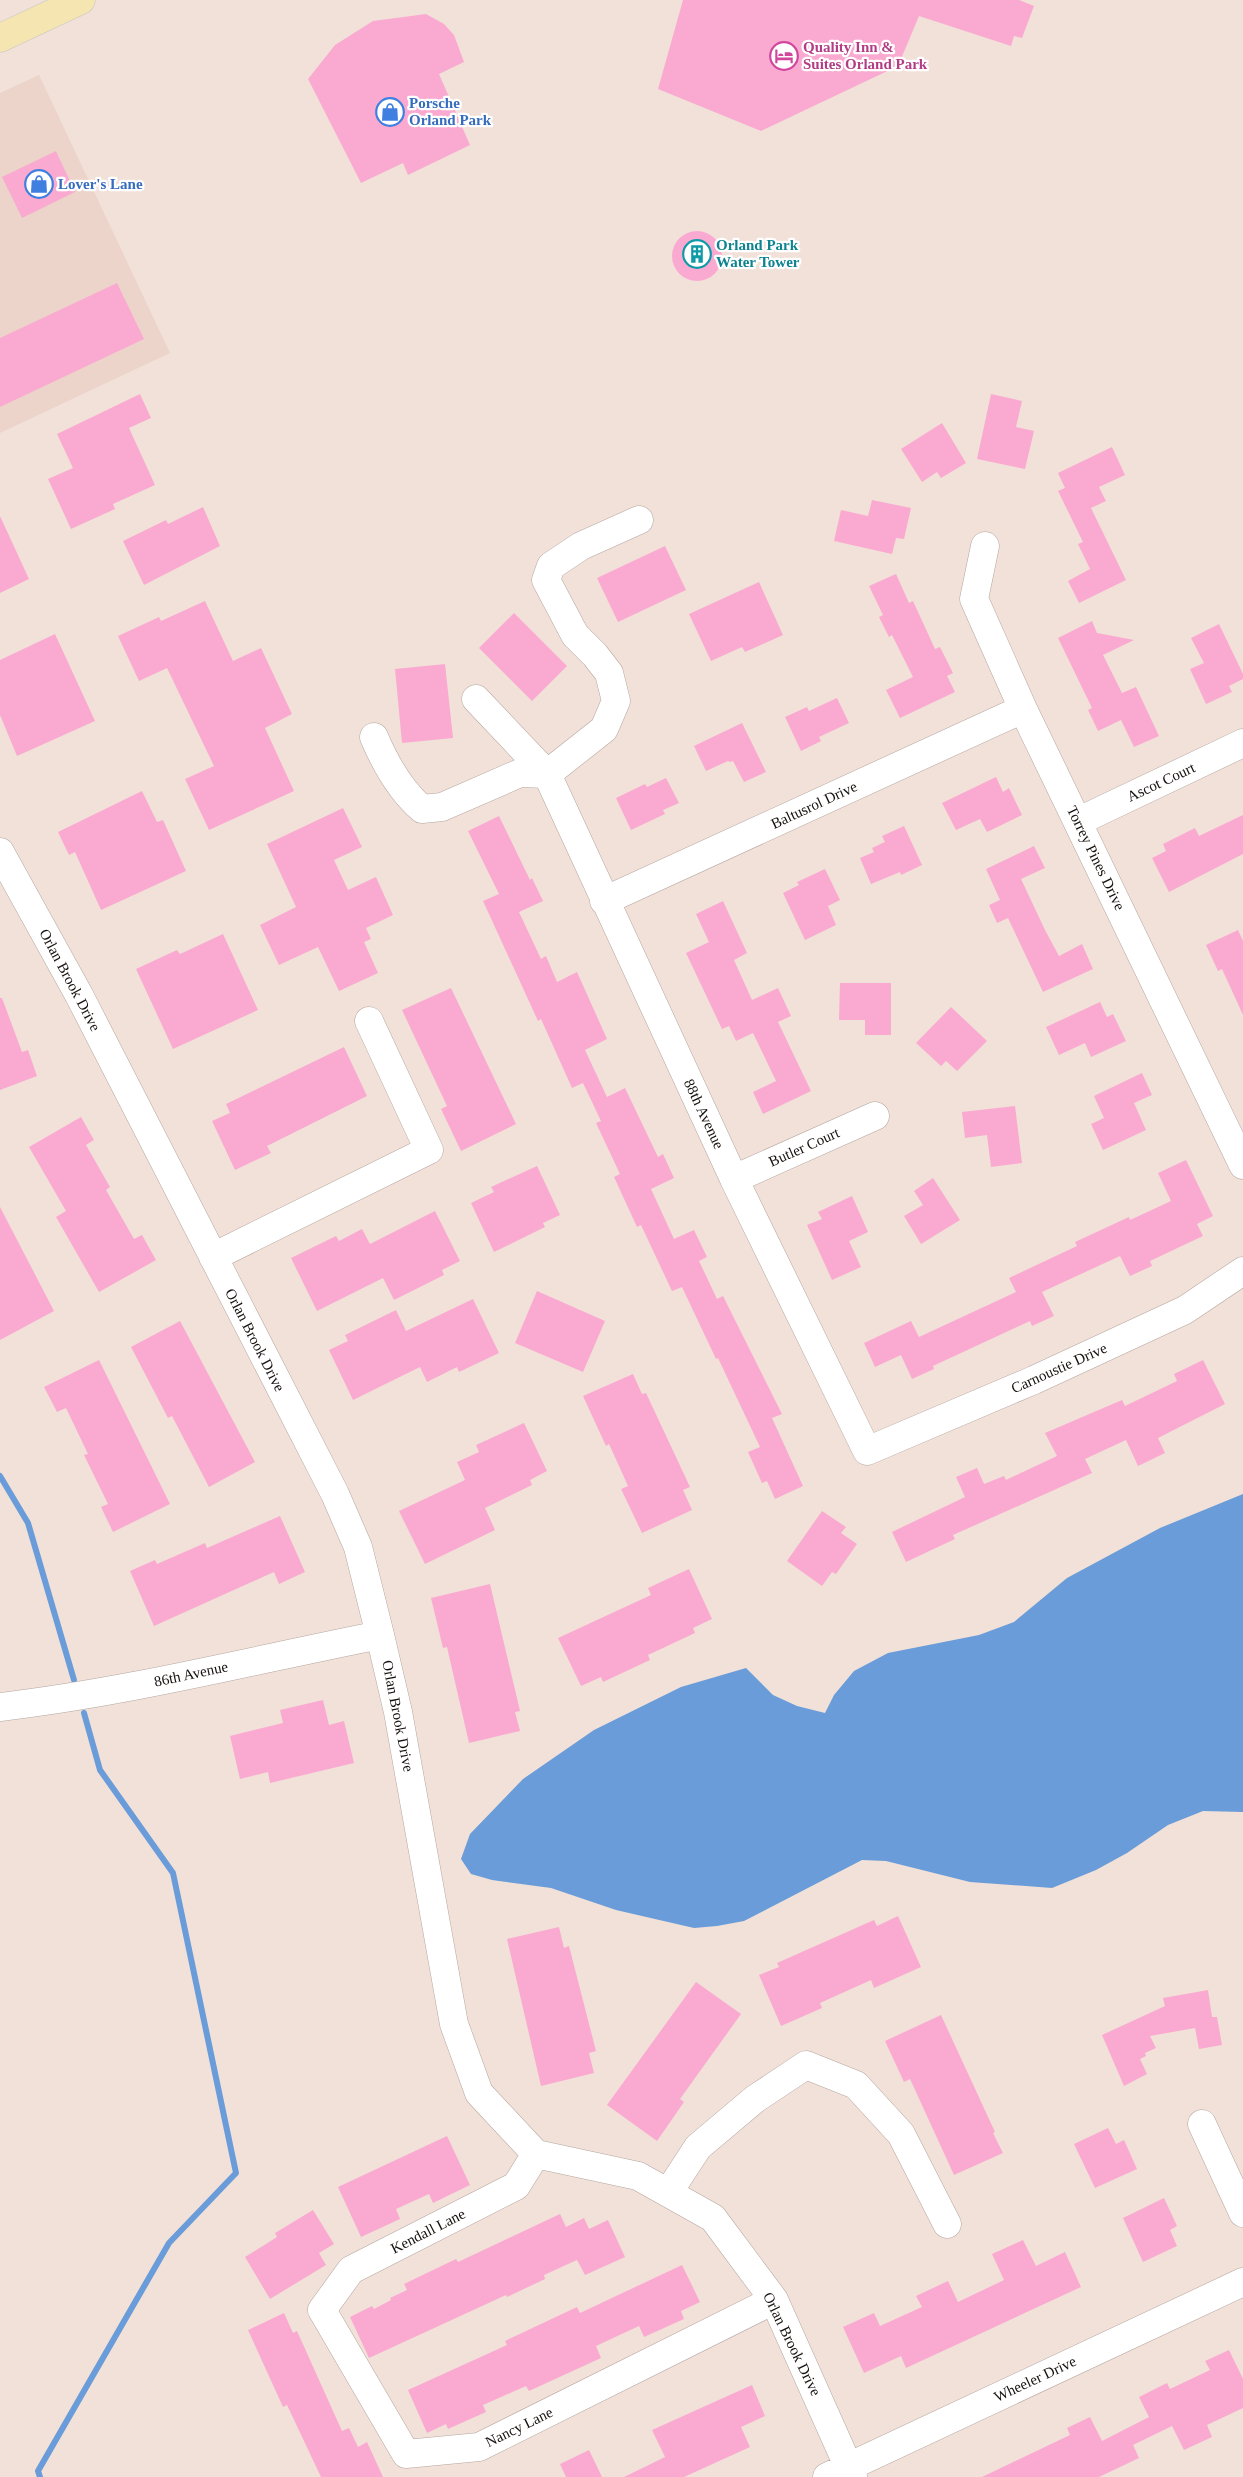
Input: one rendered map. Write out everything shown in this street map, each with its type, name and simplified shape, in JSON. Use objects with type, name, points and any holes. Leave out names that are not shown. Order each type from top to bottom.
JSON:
[{"type":"main road","points":[[0,38],[81,0]]},
{"type":"street","points":[[374,737],[383,757],[409,797],[422,809],[442,807],[478,790],[520,774],[547,774],[604,728],[616,701],[609,673],[595,655],[575,635],[546,580],[551,566],[581,546],[639,520]]},
{"type":"street","name":"Torrey Pines Drive","points":[[985,546],[974,599],[1024,708],[1243,1165]]},
{"type":"street","name":"88th Avenue","points":[[476,699],[547,774],[734,1179],[867,1452]]},
{"type":"street","name":"Baltusrol Drive","points":[[604,901],[1024,708]]},
{"type":"street","name":"Ascot Court","points":[[1079,821],[1243,743]]},
{"type":"street","name":"Orlan Brook Drive","points":[[0,852],[79,995],[335,1494],[358,1547],[398,1712],[454,2024],[479,2093],[536,2154],[638,2176],[713,2218],[774,2300],[843,2474]]},
{"type":"street","points":[[213,1257],[429,1150],[369,1021]]},
{"type":"street","name":"Butler Court","points":[[734,1179],[874,1116]]},
{"type":"street","name":"Carnoustie Drive","points":[[867,1452],[1034,1380],[1185,1310],[1243,1271]]},
{"type":"street","name":"86th Avenue","points":[[0,1707],[140,1684],[380,1634]]},
{"type":"street","points":[[668,2193],[698,2147],[755,2099],[806,2065],[856,2085],[900,2134],[947,2224]]},
{"type":"street","points":[[1202,2124],[1243,2213]]},
{"type":"street","name":"Kendall Lane","points":[[322,2310],[351,2270],[516,2186],[536,2154]]},
{"type":"street","name":"Wheeler Drive","points":[[843,2474],[1243,2282]]},
{"type":"street","name":"Nancy Lane","points":[[322,2310],[406,2454],[479,2447],[774,2300]]},
{"type":"shaded area","points":[[39,75],[170,353],[0,433],[0,93]]},
{"type":"water","points":[[1243,1494],[1243,1812],[1203,1811],[1168,1825],[1127,1853],[1096,1870],[1052,1888],[970,1882],[886,1861],[862,1860],[744,1921],[694,1928],[616,1910],[551,1888],[492,1880],[471,1874],[461,1859],[470,1834],[523,1779],[594,1730],[681,1687],[746,1668],[773,1695],[797,1706],[825,1713],[834,1695],[854,1671],[888,1653],[979,1635],[1014,1622],[1067,1578],[1160,1528]]},
{"type":"building","name":"Quality Inn & Suites Orland Park","points":[[683,0],[1019,0],[1034,6],[1022,38],[1014,36],[1011,46],[919,16],[898,66],[761,131],[658,89]]},
{"type":"building","name":"Porsche Orland Park","points":[[426,14],[444,24],[454,35],[464,62],[439,74],[470,145],[408,175],[403,163],[361,183],[308,79],[335,45],[373,21]]},
{"type":"building","name":"Lover's Lane","points":[[56,151],[75,192],[22,218],[2,177]]},
{"type":"building","name":"Orland Park Water Tower","points":[[692,231],[702,231],[715,238],[722,251],[722,261],[715,274],[702,281],[692,281],[683,277],[676,270],[672,261],[672,251],[676,242],[683,235]]},
{"type":"building","points":[[117,283],[144,339],[0,407],[0,338]]},
{"type":"building","points":[[140,394],[151,418],[129,428],[155,485],[113,504],[115,509],[71,529],[48,479],[73,468],[57,434]]},
{"type":"building","points":[[991,394],[1022,401],[1016,427],[1034,431],[1025,469],[977,459]]},
{"type":"building","points":[[942,423],[966,463],[941,478],[937,472],[922,482],[901,449]]},
{"type":"building","points":[[1112,447],[1125,475],[1099,487],[1106,501],[1091,508],[1126,580],[1079,603],[1068,581],[1090,569],[1078,544],[1083,542],[1058,491],[1065,488],[1058,473]]},
{"type":"building","points":[[872,500],[911,508],[904,539],[896,538],[892,554],[834,541],[841,510],[868,516]]},
{"type":"building","points":[[203,507],[220,546],[144,585],[123,541],[166,520],[168,524]]},
{"type":"building","points":[[0,516],[29,579],[0,593]]},
{"type":"building","points":[[665,546],[686,590],[618,622],[597,578]]},
{"type":"building","points":[[896,574],[909,603],[913,601],[935,649],[940,647],[953,673],[947,676],[955,692],[900,718],[886,690],[913,677],[892,635],[889,637],[879,617],[883,615],[869,586]]},
{"type":"building","points":[[759,582],[783,635],[745,652],[742,647],[711,661],[689,614]]},
{"type":"building","points":[[205,601],[233,661],[261,648],[292,714],[265,728],[294,791],[209,830],[185,779],[214,766],[167,668],[139,681],[118,636],[159,617],[161,621]]},
{"type":"building","points":[[514,613],[567,666],[532,701],[479,648]]},
{"type":"building","points":[[1092,621],[1097,633],[1134,640],[1103,655],[1122,693],[1136,687],[1159,736],[1134,747],[1121,720],[1098,731],[1088,710],[1092,708],[1058,638]]},
{"type":"building","points":[[1219,624],[1243,674],[1243,679],[1229,686],[1232,692],[1206,704],[1190,669],[1204,663],[1191,638]]},
{"type":"building","points":[[55,634],[95,721],[17,756],[0,715],[0,660]]},
{"type":"building","points":[[445,664],[453,738],[402,743],[395,669]]},
{"type":"building","points":[[837,698],[849,723],[819,737],[821,741],[801,751],[785,717],[807,707],[809,711]]},
{"type":"building","points":[[742,723],[766,772],[744,782],[733,761],[728,761],[706,771],[694,746]]},
{"type":"building","points":[[996,777],[1003,792],[1009,788],[1022,815],[987,832],[980,819],[956,830],[942,803]]},
{"type":"building","points":[[666,778],[679,803],[663,810],[665,814],[631,830],[616,798],[645,784],[647,787]]},
{"type":"building","points":[[142,791],[157,822],[163,820],[186,871],[101,910],[75,852],[69,855],[58,832]]},
{"type":"building","points":[[343,808],[362,847],[334,860],[348,890],[376,877],[393,915],[366,928],[371,939],[364,942],[378,973],[339,991],[318,947],[279,965],[260,925],[296,907],[267,844]]},
{"type":"building","points":[[1243,815],[1243,854],[1169,892],[1152,858],[1166,851],[1163,844],[1195,828],[1199,836]]},
{"type":"building","points":[[499,816],[530,880],[532,878],[543,901],[519,912],[541,959],[546,956],[557,982],[577,972],[607,1039],[585,1050],[607,1097],[625,1088],[658,1157],[663,1154],[674,1178],[651,1189],[674,1239],[694,1230],[707,1257],[699,1261],[717,1299],[723,1296],[782,1414],[772,1418],[803,1486],[775,1499],[767,1481],[762,1483],[748,1452],[760,1447],[718,1358],[716,1359],[682,1287],[672,1291],[641,1225],[637,1227],[614,1177],[620,1174],[596,1123],[601,1121],[583,1083],[572,1088],[541,1019],[538,1021],[483,901],[499,894],[468,831]]},
{"type":"building","points":[[904,826],[922,865],[901,875],[900,872],[871,884],[860,858],[874,852],[872,848],[885,842],[882,836]]},
{"type":"building","points":[[1034,846],[1045,868],[1021,879],[1045,930],[1059,956],[1082,944],[1093,969],[1043,992],[1008,918],[997,923],[989,905],[1000,900],[986,869]]},
{"type":"building","points":[[825,869],[840,900],[828,906],[836,925],[805,940],[783,893],[799,885],[797,882]]},
{"type":"building","points":[[723,901],[747,953],[734,960],[752,1000],[778,988],[791,1016],[778,1022],[811,1091],[763,1114],[753,1092],[776,1081],[753,1033],[736,1041],[729,1026],[722,1029],[686,953],[709,942],[696,914]]},
{"type":"building","points":[[1238,930],[1243,941],[1243,1015],[1222,969],[1218,971],[1206,945]]},
{"type":"building","points":[[223,934],[258,1010],[173,1049],[136,969],[177,950],[180,954]]},
{"type":"building","points":[[840,983],[891,983],[891,1035],[865,1035],[865,1020],[839,1020]]},
{"type":"building","points":[[451,988],[516,1124],[461,1151],[441,1109],[447,1106],[402,1010]]},
{"type":"building","points":[[0,998],[2,998],[22,1052],[28,1050],[37,1076],[0,1090]]},
{"type":"building","points":[[1100,1002],[1107,1017],[1113,1014],[1126,1041],[1091,1057],[1085,1043],[1059,1055],[1046,1027]]},
{"type":"building","points":[[951,1007],[987,1041],[957,1071],[946,1061],[941,1066],[916,1043]]},
{"type":"building","points":[[344,1047],[367,1096],[267,1146],[271,1153],[235,1170],[212,1121],[230,1113],[226,1104]]},
{"type":"building","points":[[1142,1073],[1152,1095],[1134,1103],[1146,1130],[1103,1150],[1091,1124],[1104,1118],[1094,1096]]},
{"type":"building","points":[[1015,1106],[1022,1163],[991,1167],[987,1135],[965,1138],[962,1112]]},
{"type":"building","points":[[81,1117],[94,1140],[86,1145],[110,1187],[106,1190],[134,1239],[142,1235],[156,1260],[99,1292],[56,1217],[66,1211],[29,1147]]},
{"type":"building","points":[[1186,1160],[1213,1216],[1197,1224],[1203,1236],[1150,1261],[1152,1266],[1130,1276],[1120,1256],[1042,1292],[1054,1316],[1032,1326],[1030,1321],[933,1366],[934,1369],[912,1379],[901,1355],[875,1367],[864,1343],[911,1321],[919,1337],[1016,1292],[1009,1278],[1077,1246],[1075,1242],[1129,1217],[1130,1220],[1171,1201],[1158,1173]]},
{"type":"building","points":[[537,1166],[560,1215],[543,1223],[545,1227],[494,1252],[471,1203],[494,1192],[491,1187]]},
{"type":"building","points":[[933,1178],[960,1220],[921,1244],[904,1216],[923,1205],[914,1191]]},
{"type":"building","points":[[852,1196],[868,1232],[849,1241],[861,1267],[832,1280],[807,1225],[822,1219],[818,1212]]},
{"type":"building","points":[[0,1207],[54,1311],[0,1340]]},
{"type":"building","points":[[435,1211],[460,1261],[442,1270],[444,1275],[394,1300],[383,1278],[317,1311],[291,1258],[336,1236],[339,1241],[362,1229],[370,1244]]},
{"type":"building","points":[[537,1291],[605,1321],[583,1372],[515,1343]]},
{"type":"building","points":[[473,1299],[499,1353],[459,1372],[457,1367],[427,1382],[420,1367],[353,1400],[329,1350],[348,1341],[345,1335],[396,1310],[406,1331]]},
{"type":"building","points":[[180,1321],[255,1462],[209,1487],[172,1416],[168,1418],[131,1347]]},
{"type":"building","points":[[99,1360],[170,1504],[113,1532],[101,1507],[108,1504],[84,1455],[88,1454],[66,1408],[57,1412],[44,1387]]},
{"type":"building","points":[[1203,1360],[1225,1404],[1158,1438],[1165,1453],[1138,1466],[1126,1440],[1085,1459],[1092,1473],[953,1535],[955,1539],[906,1562],[892,1532],[965,1497],[956,1477],[977,1468],[984,1484],[1004,1476],[1006,1480],[1057,1456],[1045,1433],[1122,1400],[1125,1406],[1177,1381],[1174,1374]]},
{"type":"building","points":[[633,1374],[642,1394],[646,1393],[690,1487],[683,1490],[692,1510],[642,1533],[621,1489],[628,1486],[609,1444],[606,1446],[583,1396]]},
{"type":"building","points":[[524,1423],[547,1471],[530,1480],[532,1485],[485,1508],[495,1530],[425,1564],[399,1511],[465,1480],[457,1462],[479,1452],[476,1445]]},
{"type":"building","points":[[822,1511],[846,1527],[841,1533],[857,1544],[836,1574],[832,1572],[822,1586],[787,1561]]},
{"type":"building","points":[[280,1516],[305,1572],[279,1584],[274,1572],[154,1626],[130,1571],[155,1560],[157,1564],[205,1543],[207,1548]]},
{"type":"building","points":[[689,1569],[712,1619],[693,1628],[695,1633],[648,1655],[650,1660],[603,1682],[601,1677],[581,1686],[558,1638],[651,1595],[648,1588]]},
{"type":"building","points":[[490,1584],[520,1711],[515,1712],[520,1731],[469,1743],[447,1647],[443,1648],[431,1598]]},
{"type":"building","points":[[323,1700],[329,1725],[344,1721],[354,1763],[270,1783],[268,1772],[240,1779],[230,1736],[283,1723],[280,1710]]},
{"type":"building","points":[[898,1916],[921,1967],[874,1988],[871,1980],[820,2003],[822,2008],[781,2026],[759,1975],[779,1967],[777,1963],[874,1920],[877,1926]]},
{"type":"building","points":[[559,1927],[564,1948],[569,1946],[596,2051],[589,2053],[594,2073],[541,2086],[507,1939]]},
{"type":"building","points":[[696,1982],[741,2014],[680,2099],[684,2102],[657,2141],[607,2105]]},
{"type":"building","points":[[1208,1990],[1212,2017],[1217,2017],[1222,2045],[1199,2049],[1195,2028],[1150,2036],[1156,2048],[1145,2053],[1146,2056],[1140,2059],[1147,2074],[1124,2086],[1102,2035],[1165,2006],[1163,1998]]},
{"type":"building","points":[[941,2015],[1003,2153],[954,2175],[910,2079],[904,2082],[885,2041]]},
{"type":"building","points":[[1108,2128],[1116,2144],[1124,2140],[1137,2169],[1095,2188],[1074,2144]]},
{"type":"building","points":[[447,2136],[470,2185],[433,2203],[429,2194],[396,2209],[400,2219],[361,2237],[338,2187]]},
{"type":"building","points":[[1164,2198],[1177,2226],[1170,2230],[1177,2246],[1143,2262],[1123,2218]]},
{"type":"building","points":[[313,2210],[334,2244],[319,2253],[326,2265],[270,2299],[245,2257],[277,2237],[275,2233]]},
{"type":"building","points":[[560,2214],[566,2227],[584,2218],[589,2229],[608,2220],[625,2257],[585,2275],[577,2260],[544,2275],[545,2279],[507,2297],[506,2295],[369,2358],[350,2317],[372,2306],[374,2309],[391,2300],[390,2298],[407,2290],[404,2284],[456,2259],[458,2262]]},
{"type":"building","points":[[1023,2240],[1036,2266],[1065,2252],[1081,2287],[906,2368],[901,2356],[864,2373],[843,2327],[874,2313],[880,2326],[922,2307],[916,2296],[948,2281],[958,2302],[1004,2280],[992,2254]]},
{"type":"building","points":[[682,2265],[700,2302],[681,2311],[684,2319],[644,2337],[639,2326],[596,2346],[601,2358],[529,2391],[526,2386],[483,2405],[486,2412],[448,2429],[446,2424],[427,2433],[408,2390],[507,2345],[505,2341],[577,2307],[580,2313]]},
{"type":"building","points":[[284,2313],[293,2333],[297,2331],[342,2431],[349,2428],[358,2447],[367,2442],[383,2477],[321,2477],[287,2405],[283,2407],[248,2330]]},
{"type":"building","points":[[1229,2350],[1243,2379],[1243,2408],[1207,2425],[1212,2437],[1184,2450],[1172,2426],[1133,2445],[1139,2458],[1099,2477],[982,2477],[1070,2435],[1067,2428],[1090,2417],[1102,2441],[1149,2417],[1139,2397],[1167,2383],[1170,2389],[1210,2370],[1205,2361]]},
{"type":"building","points":[[752,2385],[765,2416],[741,2427],[750,2447],[684,2477],[624,2477],[665,2457],[652,2430]]},
{"type":"building","points":[[589,2450],[602,2477],[566,2477],[560,2464]]},
{"type":"waterway","points":[[0,1476],[28,1523],[74,1680]]},
{"type":"waterway","points":[[40,2477],[38,2471],[169,2243],[236,2173],[173,1873],[100,1770],[84,1713]]},
{"type":"place","name":"Quality Inn & Suites Orland Park","points":[[784,56]]},
{"type":"place","name":"Porsche Orland Park","points":[[390,112]]},
{"type":"place","name":"Lover's Lane","points":[[39,184]]},
{"type":"place","name":"Orland Park Water Tower","points":[[697,254]]}]
